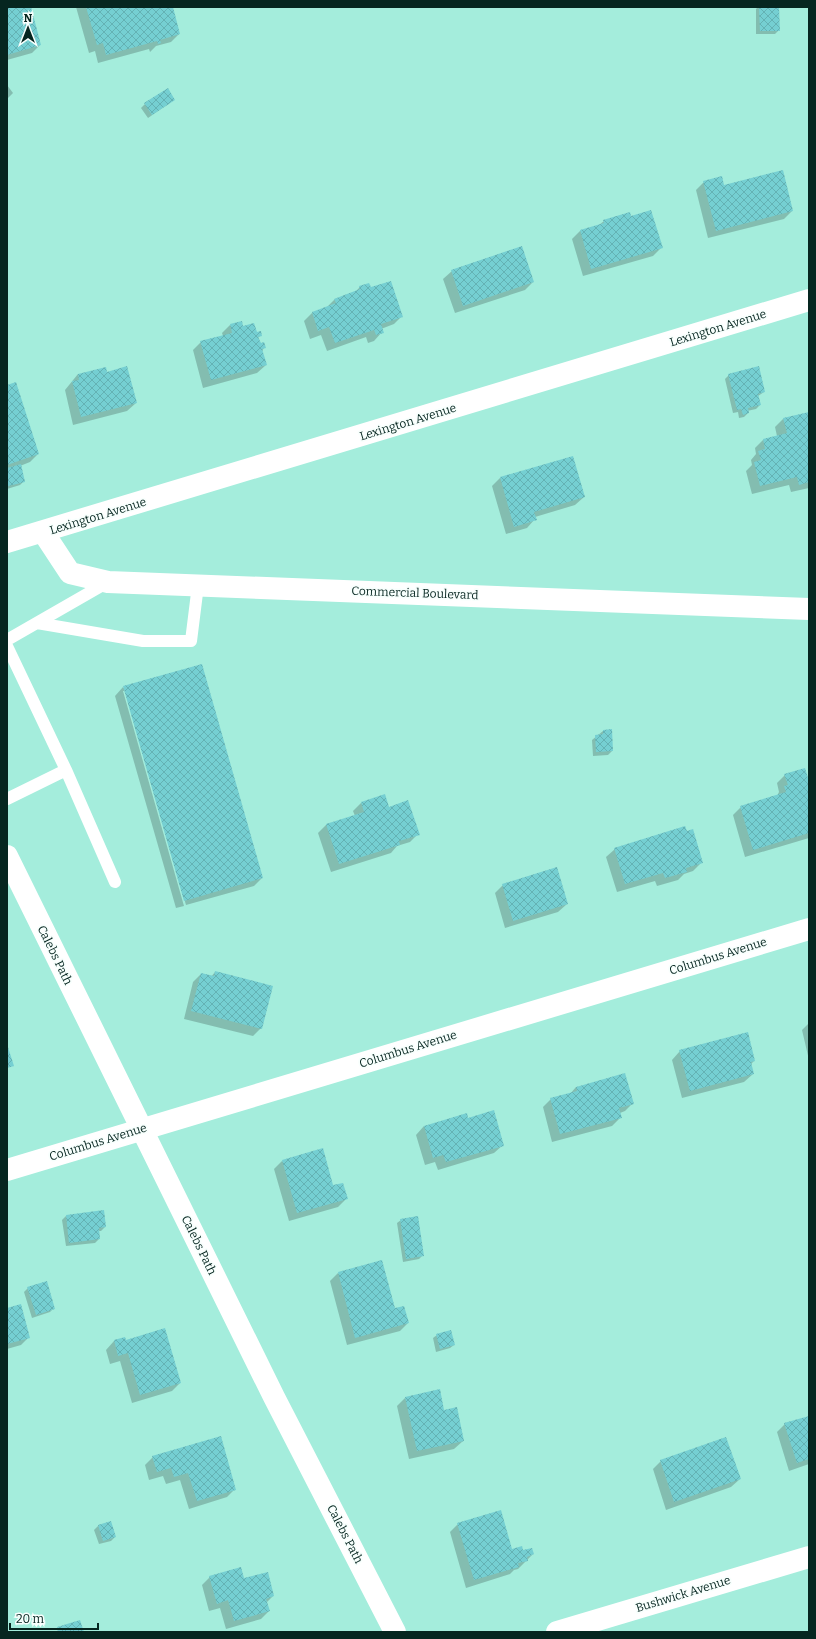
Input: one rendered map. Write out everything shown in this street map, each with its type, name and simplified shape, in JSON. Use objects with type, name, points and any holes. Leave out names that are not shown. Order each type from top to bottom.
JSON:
[{"type":"street","name":"Lexington Avenue","points":[[7,542],[809,300]]},
{"type":"street","name":"Commercial Boulevard","points":[[43,532],[70,573],[108,582],[809,609]]},
{"type":"street","name":"Calebs Path","points":[[7,856],[274,1397],[395,1632]]},
{"type":"street","name":"Columbus Avenue","points":[[7,1170],[142,1128],[809,929]]},
{"type":"street","name":"Bushwick Avenue","points":[[556,1632],[809,1557]]},
{"type":"lane","points":[[7,640],[108,582]]},
{"type":"lane","points":[[37,623],[143,641],[191,641],[198,585]]},
{"type":"lane","points":[[7,646],[66,770],[115,882]]},
{"type":"lane","points":[[7,799],[66,770]]},
{"type":"building","points":[[31,7],[41,45],[7,55],[7,8]]},
{"type":"building","points":[[86,7],[173,7],[180,34],[160,40],[161,43],[158,44],[157,41],[106,55],[103,43],[97,45]]},
{"type":"building","points":[[759,7],[779,7],[780,31],[760,31]]},
{"type":"building","points":[[168,88],[175,100],[152,115],[144,103]]},
{"type":"building","points":[[783,170],[793,211],[716,231],[703,181],[722,176],[724,185]]},
{"type":"building","points":[[651,210],[663,248],[591,269],[580,230],[604,223],[603,220],[630,212],[631,216]]},
{"type":"building","points":[[522,246],[534,282],[463,306],[451,270]]},
{"type":"building","points":[[391,281],[403,317],[381,324],[384,333],[376,335],[374,330],[335,343],[329,327],[318,331],[312,312],[336,303],[334,299],[360,289],[359,286],[369,283],[371,287]]},
{"type":"building","points":[[242,321],[243,326],[254,323],[257,332],[261,331],[262,336],[258,337],[261,343],[264,342],[266,348],[262,349],[267,365],[211,380],[200,341],[232,333],[230,324]]},
{"type":"building","points":[[127,366],[137,403],[81,417],[72,381],[79,380],[78,374],[106,367],[107,372]]},
{"type":"building","points":[[759,366],[765,392],[758,394],[761,405],[748,408],[749,413],[743,415],[741,409],[737,410],[728,374]]},
{"type":"building","points":[[16,382],[39,454],[7,465],[7,385]]},
{"type":"building","points":[[809,412],[809,482],[799,485],[797,477],[760,486],[754,462],[761,460],[758,451],[765,449],[763,439],[787,433],[783,418]]},
{"type":"building","points":[[573,456],[585,497],[534,512],[537,520],[514,527],[500,477]]},
{"type":"building","points":[[21,464],[25,482],[8,486],[7,468]]},
{"type":"building","points":[[202,664],[263,878],[184,901],[123,686]]},
{"type":"building","points":[[612,729],[613,751],[596,752],[595,735],[603,734],[603,730]]},
{"type":"building","points":[[805,768],[809,781],[809,833],[753,850],[740,806],[786,792],[784,786],[788,785],[784,774]]},
{"type":"building","points":[[385,794],[389,807],[408,800],[420,835],[399,841],[400,845],[339,864],[326,824],[364,812],[361,802]]},
{"type":"building","points":[[685,826],[687,831],[693,829],[703,863],[686,868],[687,872],[665,878],[663,873],[625,884],[614,848]]},
{"type":"building","points":[[557,867],[568,904],[513,921],[502,884]]},
{"type":"building","points":[[215,971],[273,986],[262,1029],[191,1011],[201,973],[214,976]]},
{"type":"building","points":[[748,1032],[755,1061],[751,1062],[754,1074],[690,1091],[679,1050]]},
{"type":"building","points":[[7,1044],[14,1066],[7,1068]]},
{"type":"building","points":[[625,1073],[634,1104],[619,1108],[622,1118],[560,1134],[550,1098],[577,1091],[576,1087]]},
{"type":"building","points":[[494,1110],[504,1146],[446,1162],[443,1155],[433,1158],[424,1126],[467,1113],[468,1118]]},
{"type":"building","points":[[323,1148],[333,1185],[343,1183],[348,1199],[297,1213],[282,1160]]},
{"type":"building","points":[[104,1210],[106,1227],[99,1228],[100,1239],[69,1243],[66,1215]]},
{"type":"building","points":[[418,1216],[424,1256],[406,1259],[400,1219]]},
{"type":"building","points":[[382,1260],[395,1308],[404,1306],[409,1323],[355,1338],[338,1272]]},
{"type":"building","points":[[47,1281],[55,1309],[36,1315],[27,1287]]},
{"type":"building","points":[[21,1304],[30,1338],[7,1344],[7,1308]]},
{"type":"building","points":[[165,1328],[181,1383],[140,1395],[128,1353],[118,1356],[114,1340],[125,1337],[126,1340]]},
{"type":"building","points":[[451,1330],[455,1345],[440,1349],[436,1334]]},
{"type":"building","points":[[440,1389],[444,1410],[457,1407],[464,1441],[417,1451],[405,1397]]},
{"type":"building","points":[[809,1416],[809,1459],[797,1463],[784,1423]]},
{"type":"building","points":[[221,1436],[236,1490],[197,1501],[188,1473],[174,1477],[171,1468],[157,1472],[152,1456]]},
{"type":"building","points":[[726,1437],[741,1479],[674,1502],[660,1460]]},
{"type":"building","points":[[501,1510],[512,1549],[522,1546],[523,1550],[532,1548],[534,1554],[527,1557],[528,1561],[518,1563],[519,1567],[474,1580],[457,1523]]},
{"type":"building","points":[[111,1521],[116,1537],[103,1541],[98,1525]]},
{"type":"building","points":[[241,1567],[244,1578],[268,1572],[274,1596],[266,1599],[270,1611],[234,1621],[228,1600],[217,1604],[209,1576]]},
{"type":"building","points":[[80,1620],[84,1632],[58,1632],[57,1627]]}]
